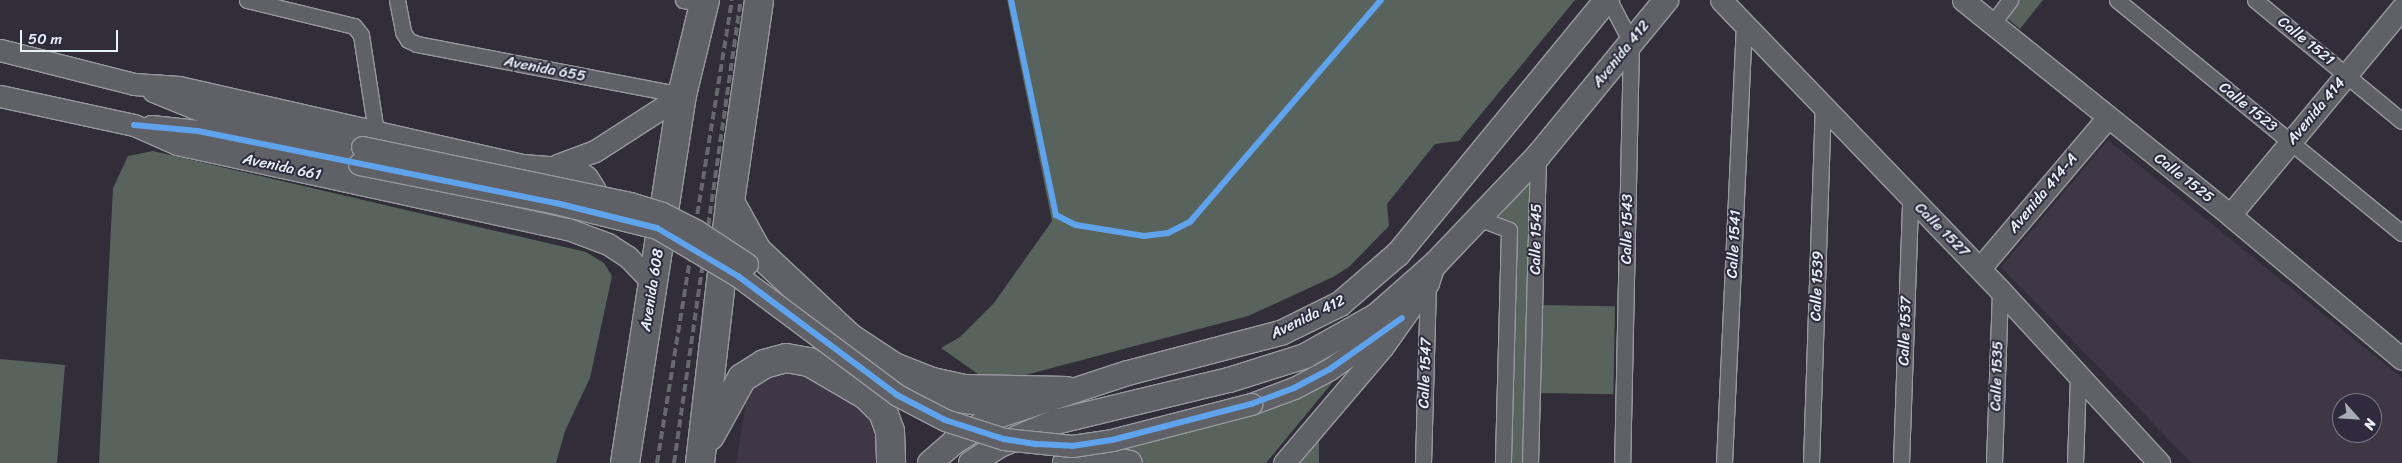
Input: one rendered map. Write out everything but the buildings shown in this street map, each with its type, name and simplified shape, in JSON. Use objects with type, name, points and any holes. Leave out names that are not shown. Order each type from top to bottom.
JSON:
[{"type":"highway","points":[[701,457],[730,202],[759,0]]},
{"type":"highway","name":"Avenida 608","points":[[625,463],[697,1]]},
{"type":"highway","points":[[730,202],[757,251],[850,338],[894,367],[932,382],[964,389],[1066,392]]},
{"type":"highway","points":[[701,457],[742,378],[764,364],[786,358],[809,362],[866,395],[883,412],[887,425],[891,463]]},
{"type":"main road","name":"Avenida 412","points":[[930,463],[954,442],[994,417],[1066,392],[1282,333],[1340,304],[1398,254],[1608,0]]},
{"type":"main road","name":"Avenida 412","points":[[971,463],[1000,446],[1055,422],[1229,380],[1304,356],[1376,316],[1432,274],[1478,218],[1538,156],[1666,0]]},
{"type":"main road","points":[[1065,463],[1108,459],[1130,463]]},
{"type":"street","points":[[247,0],[354,26],[361,35],[366,147]]},
{"type":"street","name":"Avenida 655","points":[[397,0],[408,40],[682,95]]},
{"type":"street","name":"Calle 1543","points":[[1608,0],[1631,42],[1622,463]]},
{"type":"street","name":"Calle 1525","points":[[1963,0],[2107,118],[2230,215],[2402,359]]},
{"type":"street","points":[[1992,24],[2010,0]]},
{"type":"street","name":"Calle 1523","points":[[2117,0],[2402,234]]},
{"type":"street","name":"Calle 1521","points":[[2255,0],[2402,121]]},
{"type":"street","points":[[2395,0],[2402,7]]},
{"type":"street","name":"Avenida 414","points":[[2230,215],[2402,7]]},
{"type":"street","name":"Calle 1527","points":[[1733,9],[1823,109],[1980,268],[2159,463]]},
{"type":"street","name":"Calle 1541","points":[[1724,463],[1733,9]]},
{"type":"street","points":[[0,50],[134,84],[202,111],[630,203],[662,213],[697,231],[747,264],[860,354],[904,385],[951,400],[998,404],[1039,401]]},
{"type":"street","points":[[556,165],[594,151],[682,95]]},
{"type":"street","name":"Avenida 661","points":[[0,96],[134,125],[177,144],[568,229],[608,244],[628,256],[653,284]]},
{"type":"street","name":"Calle 1539","points":[[1811,463],[1823,109]]},
{"type":"street","name":"Avenida 414-A","points":[[1980,268],[2107,118]]},
{"type":"street","points":[[134,125],[366,147],[522,165],[556,165],[582,172],[595,190],[591,211],[580,223],[568,229]]},
{"type":"street","points":[[366,147],[657,228],[738,276],[896,396],[945,420],[1004,439],[1072,446],[1112,440],[1251,404],[1294,388],[1330,369],[1402,318]]},
{"type":"street","name":"Calle 1545","points":[[1530,463],[1538,156]]},
{"type":"street","name":"Calle 1537","points":[[1901,463],[1910,199]]},
{"type":"street","name":"Calle 1545","points":[[1478,218],[1509,230],[1503,463]]},
{"type":"street","name":"Avenida 412","points":[[1284,463],[1382,348],[1432,274]]},
{"type":"street","name":"Calle 1547","points":[[1422,463],[1432,274]]},
{"type":"street","name":"Calle 1535","points":[[1994,463],[2000,290]]},
{"type":"street","points":[[1506,322],[1534,322]]},
{"type":"street","points":[[2076,463],[2078,376]]},
{"type":"shaded area","points":[[1007,0],[1575,0],[1459,141],[1435,144],[1387,204],[1389,226],[1349,267],[1333,277],[1248,316],[1014,378],[985,379],[941,348],[960,337],[994,303],[1052,221]]},
{"type":"shaded area","points":[[2013,0],[2043,0],[2020,29],[2002,14]]},
{"type":"shaded area","points":[[2108,140],[2402,378],[2402,463],[2192,463],[2001,267]]},
{"type":"shaded area","points":[[153,151],[586,252],[604,263],[612,276],[590,378],[565,431],[556,463],[99,463],[113,188],[128,156]]},
{"type":"shaded area","points":[[1534,175],[1528,463],[1509,463],[1515,229],[1499,217]]},
{"type":"shaded area","points":[[1542,305],[1615,306],[1613,394],[1540,393]]},
{"type":"shaded area","points":[[0,359],[65,365],[57,463],[0,463]]},
{"type":"shaded area","points":[[783,365],[854,395],[871,416],[879,441],[876,463],[736,463],[750,377]]},
{"type":"shaded area","points":[[1346,366],[1266,463],[1145,463],[1110,449]]},
{"type":"shaded area","points":[[1319,435],[1319,463],[1297,463]]},
{"type":"railway","points":[[657,463],[732,0]]},
{"type":"railway","points":[[674,463],[741,0]]},
{"type":"cycle path","points":[[1011,0],[1056,215],[1076,225],[1144,236],[1168,233],[1190,222],[1381,0]]},
{"type":"cycle path","points":[[134,125],[198,131],[556,203],[657,228],[738,276],[897,395],[945,420],[1004,439],[1037,444],[1072,446],[1112,440],[1251,404],[1294,388],[1330,369],[1402,318]]}]
